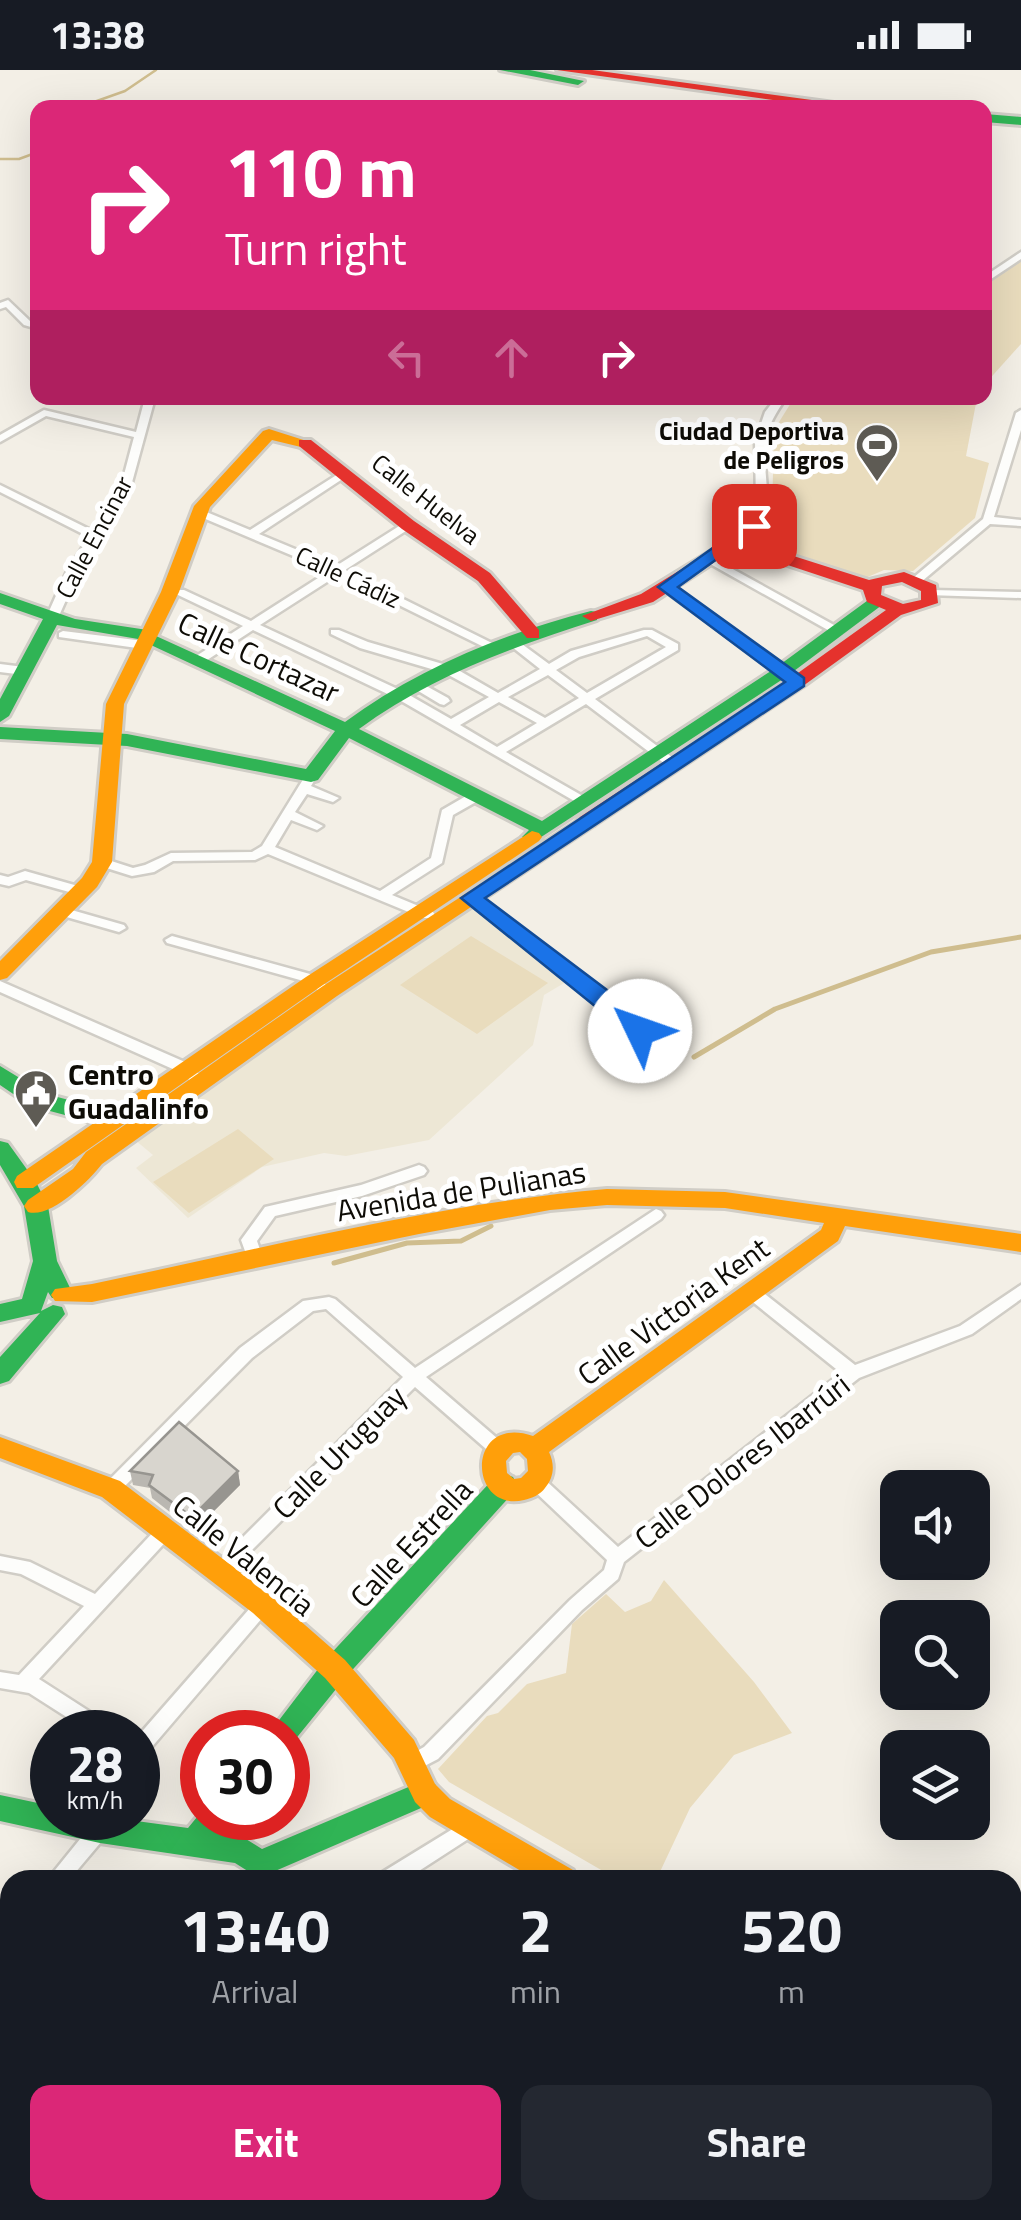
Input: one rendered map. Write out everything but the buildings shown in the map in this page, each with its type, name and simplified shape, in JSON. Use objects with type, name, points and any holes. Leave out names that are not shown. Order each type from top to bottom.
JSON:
[{"type":"main road","points":[[506,70],[724,100]]},
{"type":"main road","points":[[562,70],[801,100]]},
{"type":"main road","points":[[992,119],[1021,121]]},
{"type":"main road","points":[[992,128],[1021,130]]},
{"type":"main road","name":"Calle Huelva","points":[[200,513],[269,434],[306,442],[408,525],[484,577],[513,640]]},
{"type":"main road","points":[[0,974],[80,892],[102,862],[115,704],[170,592],[200,513]]},
{"type":"main road","points":[[0,733],[110,740],[202,753],[307,782],[347,730],[410,690],[513,640],[625,607],[666,587],[734,542],[882,599],[922,607],[924,586],[892,577],[882,599],[789,677],[193,1075],[114,1120],[25,1182]]},
{"type":"main road","name":"Calle Cortazar","points":[[0,598],[58,626],[146,640],[347,730],[550,834]]},
{"type":"main road","points":[[789,677],[882,599]]},
{"type":"main road","points":[[0,716],[6,693],[58,626]]},
{"type":"main road","points":[[428,915],[471,898],[583,802],[665,758]]},
{"type":"main road","points":[[0,1074],[39,1100],[114,1120]]},
{"type":"main road","points":[[36,1206],[81,1175],[94,1158],[193,1075]]},
{"type":"main road","points":[[0,1150],[25,1182],[36,1206],[46,1261],[40,1270],[49,1303],[0,1374]]},
{"type":"main road","name":"Avenida de Pulianas","points":[[0,1314],[254,1258],[550,1202],[607,1198],[725,1200],[1021,1242]]},
{"type":"main road","name":"Calle Victoria Kent","points":[[534,1449],[830,1234],[839,1214]]},
{"type":"main road","points":[[519,1444],[534,1449],[544,1466],[536,1482],[521,1488],[504,1485],[491,1471],[492,1458],[499,1450],[519,1444]]},
{"type":"main road","name":"Calle Valencia","points":[[0,1447],[110,1489],[263,1604],[335,1669],[413,1763],[425,1792]]},
{"type":"main road","name":"Calle Estrella","points":[[302,1710],[504,1485]]},
{"type":"main road","points":[[268,1870],[425,1792],[468,1828],[545,1870]]},
{"type":"main road","points":[[1,1809],[30,1813]]},
{"type":"main road","points":[[160,1839],[241,1850],[262,1870]]},
{"type":"main road","points":[[194,1844],[197,1840]]},
{"type":"street","points":[[992,275],[1021,255]]},
{"type":"street","points":[[0,306],[8,303],[30,323]]},
{"type":"street","name":"Calle Encinar","points":[[58,626],[94,535],[126,486],[148,405]]},
{"type":"street","points":[[734,542],[754,526],[760,509],[760,441],[776,405]]},
{"type":"street","points":[[0,440],[44,413],[141,436]]},
{"type":"street","points":[[924,586],[988,520],[1021,413]]},
{"type":"street","points":[[1004,467],[1021,469]]},
{"type":"street","points":[[252,534],[346,472]]},
{"type":"street","points":[[0,488],[94,535]]},
{"type":"street","name":"Calle Cádiz","points":[[200,513],[513,640],[665,758]]},
{"type":"street","points":[[988,520],[1021,522]]},
{"type":"street","points":[[197,662],[408,525]]},
{"type":"street","points":[[709,559],[839,632]]},
{"type":"street","points":[[924,586],[1021,595]]},
{"type":"street","points":[[666,587],[789,677]]},
{"type":"street","points":[[170,592],[180,592],[251,625],[444,701]]},
{"type":"street","points":[[335,632],[364,645],[449,670],[545,723]]},
{"type":"street","points":[[450,725],[574,654],[648,632],[674,647],[496,752]]},
{"type":"street","points":[[0,668],[24,671]]},
{"type":"street","points":[[410,690],[450,725],[583,802]]},
{"type":"street","points":[[102,862],[132,872],[171,857],[255,856],[267,849],[307,782],[333,798]]},
{"type":"street","points":[[383,894],[437,860],[446,812],[478,795]]},
{"type":"street","points":[[288,814],[318,826]]},
{"type":"street","points":[[267,849],[428,915]]},
{"type":"street","points":[[0,879],[9,882],[25,875],[80,892]]},
{"type":"street","points":[[471,898],[600,995],[640,1031],[669,1031]]},
{"type":"street","points":[[61,911],[118,928]]},
{"type":"street","points":[[172,940],[321,986]]},
{"type":"street","points":[[0,986],[193,1075]]},
{"type":"street","points":[[254,1258],[249,1240],[270,1212],[362,1190],[419,1171]]},
{"type":"street","name":"Calle Uruguay","points":[[220,1572],[415,1376],[656,1215]]},
{"type":"street","points":[[750,1291],[853,1373]]},
{"type":"street","name":"Calle Dolores Ibarrúri","points":[[413,1763],[431,1753],[576,1604],[612,1574],[617,1558],[853,1373],[966,1330],[1021,1291]]},
{"type":"street","points":[[110,1489],[246,1352],[309,1305],[321,1302],[330,1304],[499,1450]]},
{"type":"street","points":[[536,1482],[617,1558]]},
{"type":"street","points":[[23,1683],[166,1530]]},
{"type":"street","points":[[0,1563],[24,1567],[65,1584],[97,1604]]},
{"type":"street","points":[[160,1723],[263,1604]]},
{"type":"street","points":[[0,1680],[33,1684],[72,1710]]},
{"type":"street","points":[[403,1870],[468,1828]]},
{"type":"street","points":[[65,1870],[91,1840]]},
{"type":"shaded area","points":[[1021,260],[1021,344],[992,376],[992,279]]},
{"type":"shaded area","name":"Ciudad Deportiva de Peligros","points":[[790,405],[976,405],[966,456],[989,463],[975,518],[913,571],[884,570],[863,579],[756,545],[753,539],[772,515],[774,430]]},
{"type":"shaded area","points":[[472,906],[571,979],[544,995],[533,1045],[429,1140],[346,1156],[324,1153],[262,1167],[188,1218],[136,1168],[153,1155],[135,1140]]},
{"type":"shaded area","points":[[471,936],[548,983],[477,1034],[400,985]]},
{"type":"shaded area","points":[[238,1129],[274,1159],[189,1213],[153,1182]]},
{"type":"shaded area","points":[[664,1580],[754,1682],[792,1733],[734,1755],[690,1808],[661,1870],[601,1870],[449,1782],[438,1769],[487,1716],[498,1713],[527,1684],[566,1673],[572,1624],[606,1594],[625,1612],[651,1601]]},
{"type":"waterway","points":[[100,100],[125,91],[156,70]]},
{"type":"waterway","points":[[0,159],[30,155]]},
{"type":"waterway","points":[[694,1057],[775,1009],[931,952],[1021,937]]},
{"type":"waterway","points":[[334,1263],[407,1243],[461,1241],[491,1226]]},
{"type":"traffic: fast","points":[[506,70],[578,81]]},
{"type":"traffic: fast","points":[[992,119],[1021,121]]},
{"type":"traffic: fast","points":[[0,598],[72,624],[148,635]]},
{"type":"traffic: fast","points":[[532,837],[780,673],[877,602]]},
{"type":"traffic: fast","points":[[0,733],[127,740],[311,776],[350,727],[404,691],[497,648],[591,616]]},
{"type":"traffic: fast","points":[[0,716],[52,618]]},
{"type":"traffic: fast","points":[[147,639],[347,730],[542,829]]},
{"type":"traffic: fast","points":[[0,1074],[39,1100],[114,1120]]},
{"type":"traffic: fast","points":[[0,1149],[25,1182],[36,1206],[45,1261],[60,1292]]},
{"type":"traffic: fast","points":[[32,1306],[45,1261]]},
{"type":"traffic: fast","points":[[0,1313],[32,1306]]},
{"type":"traffic: fast","points":[[0,1374],[53,1314]]},
{"type":"traffic: fast","points":[[302,1710],[504,1485]]},
{"type":"traffic: fast","points":[[0,1808],[100,1829],[241,1850],[259,1864],[425,1793]]},
{"type":"traffic: slow","points":[[0,973],[90,882],[102,862],[115,704],[170,592],[202,506],[269,434],[305,443]]},
{"type":"traffic: slow","points":[[36,1206],[81,1175],[94,1158],[330,991],[587,821]]},
{"type":"traffic: slow","points":[[25,1182],[313,982],[532,837]]},
{"type":"traffic: slow","points":[[63,1295],[92,1293],[419,1225],[550,1202],[607,1197],[725,1200],[1021,1243]]},
{"type":"traffic: slow","points":[[534,1449],[830,1235],[839,1214]]},
{"type":"traffic: slow","points":[[517,1442],[534,1449],[541,1466],[534,1483],[517,1490],[500,1483],[493,1466],[500,1449],[517,1442]]},
{"type":"traffic: slow","points":[[0,1447],[111,1489],[263,1605],[335,1669],[404,1749],[425,1793],[440,1808],[546,1870]]},
{"type":"traffic: jam","points":[[563,70],[801,100]]},
{"type":"traffic: jam","points":[[305,443],[408,525],[484,577],[533,634]]},
{"type":"traffic: jam","points":[[591,616],[647,598],[734,542],[872,587]]},
{"type":"traffic: jam","points":[[904,577],[930,589],[929,603],[901,610],[873,598],[871,590],[876,582],[904,577]]},
{"type":"traffic: jam","points":[[587,821],[797,682],[898,609]]},
{"type":"place","name":"Ciudad Deportiva de Peligros","points":[[877,483]]},
{"type":"place","name":"Centro Guadalinfo","points":[[36,1129]]},
{"type":"route","points":[[640,1031],[600,995],[471,898],[798,682],[666,587],[754,526]]}]
